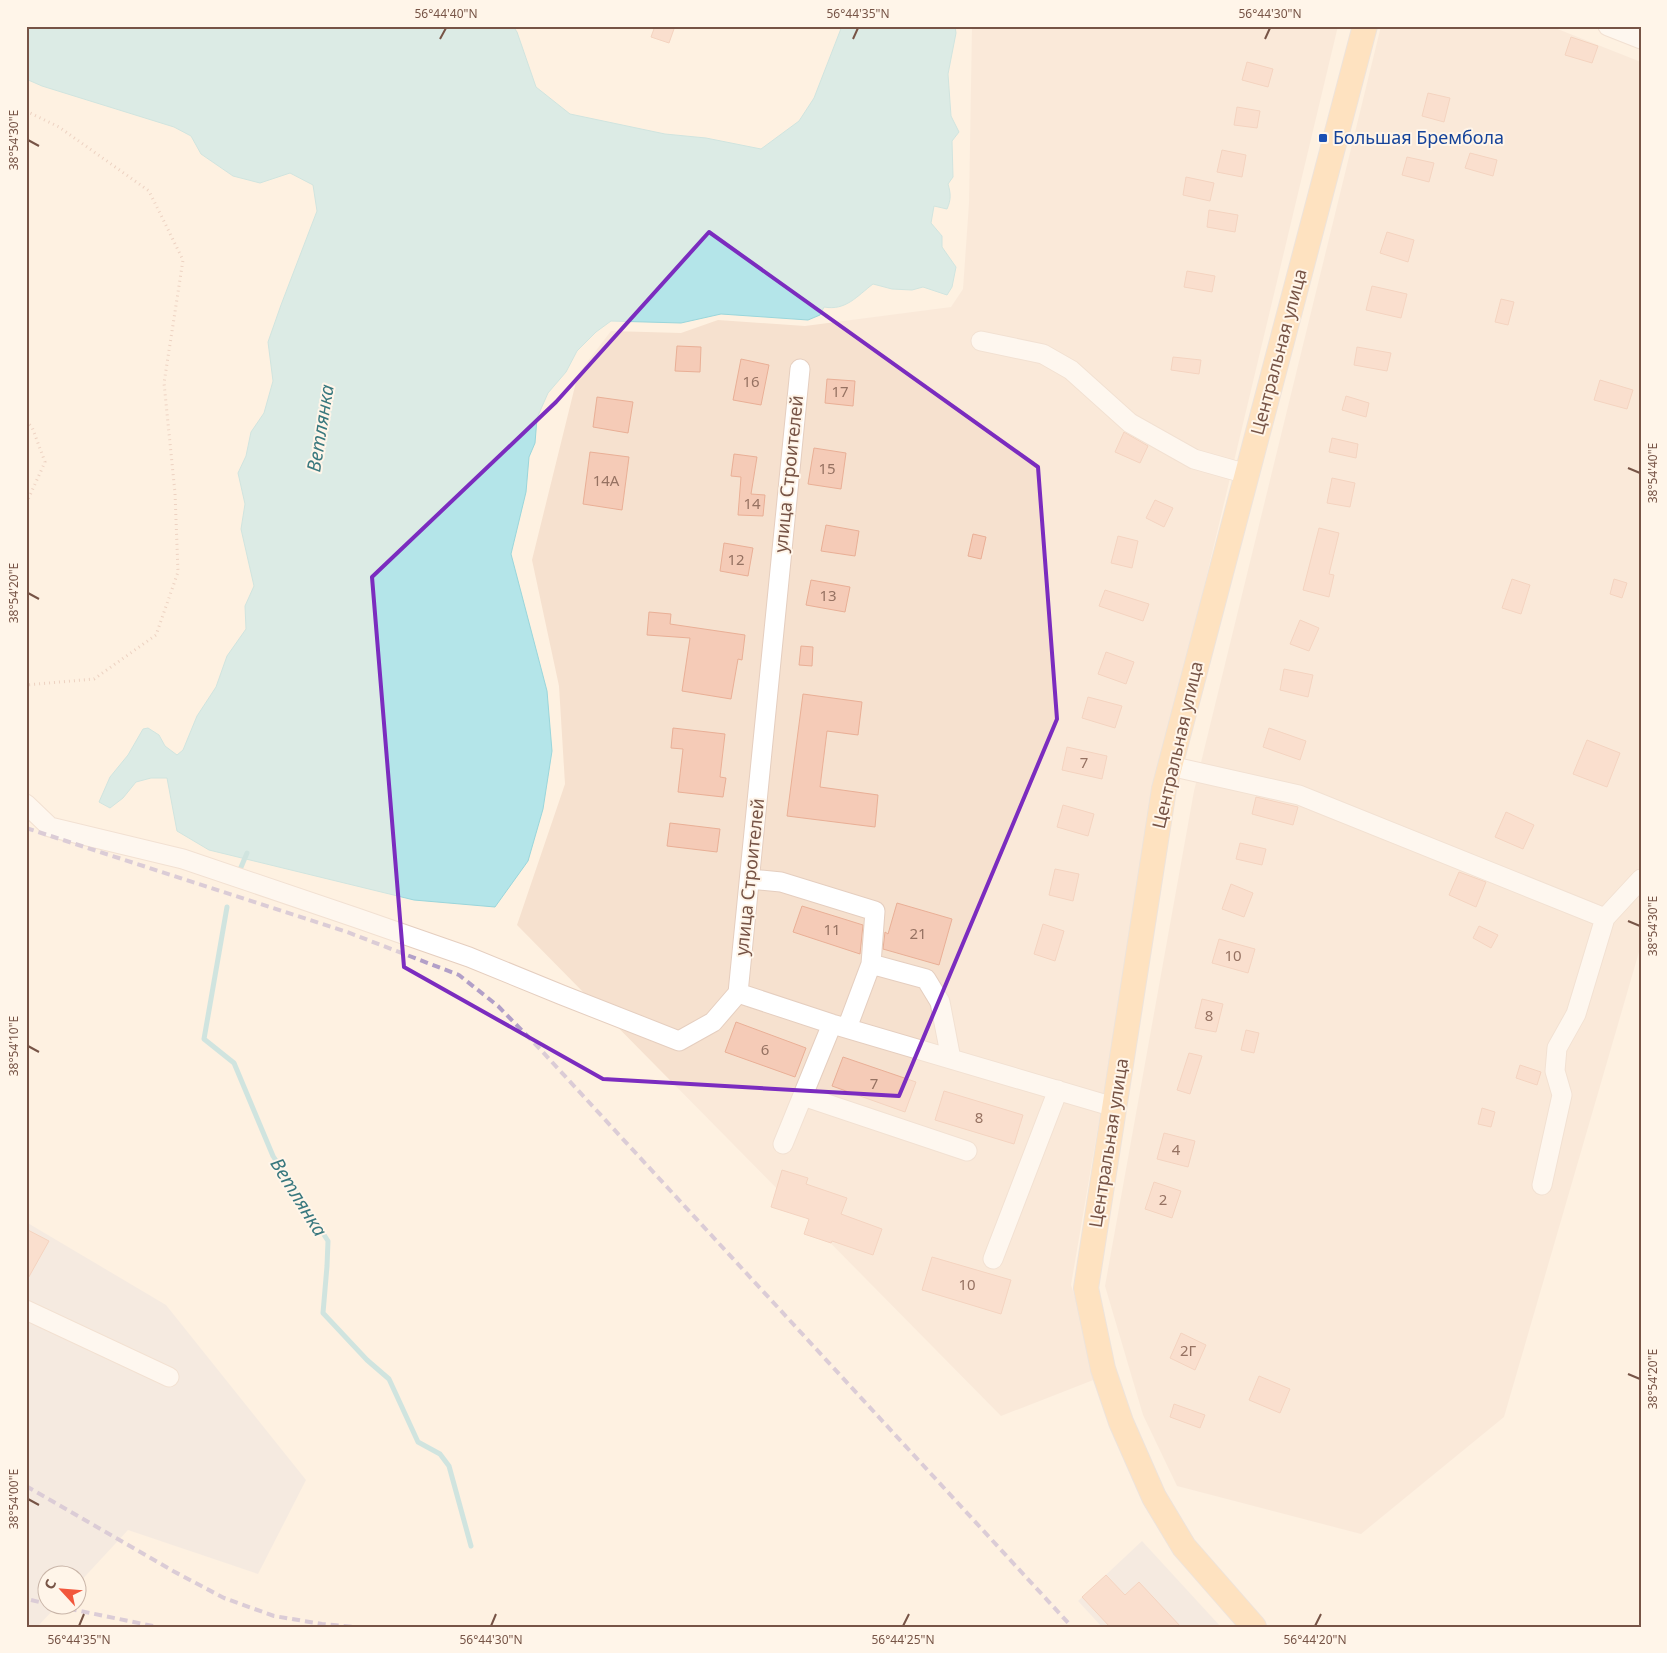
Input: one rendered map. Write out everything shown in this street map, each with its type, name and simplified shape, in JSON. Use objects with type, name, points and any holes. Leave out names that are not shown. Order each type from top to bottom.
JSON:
[{"type":"main road","name":"Центральная улица","points":[[1254,1627],[1184,1547],[1154,1497],[1121,1422],[1103,1369],[1086,1288],[1164,789],[1365,26]]},
{"type":"street","points":[[1608,26],[1641,39]]},
{"type":"street","points":[[981,341],[1043,354],[1071,370],[1130,423],[1194,459],[1247,474]]},
{"type":"street","name":"улица Строителей","points":[[738,993],[800,369]]},
{"type":"street","points":[[1170,766],[1299,795],[1605,918]]},
{"type":"street","points":[[26,804],[50,827],[183,860],[357,918],[469,957],[679,1041],[714,1022],[738,993],[840,1026],[1114,1107]]},
{"type":"street","points":[[750,879],[781,882],[874,911],[871,964],[803,1096],[783,1144]]},
{"type":"street","points":[[1542,1185],[1562,1095],[1555,1071],[1557,1048],[1576,1014],[1605,918],[1641,879]]},
{"type":"street","points":[[871,964],[926,979],[940,1002],[951,1059]]},
{"type":"street","points":[[993,1259],[1058,1090]]},
{"type":"street","points":[[803,1096],[967,1151]]},
{"type":"street","points":[[26,1310],[169,1377]]},
{"type":"path","points":[[26,111],[59,127],[149,191],[183,260],[164,384],[175,494],[178,572],[156,635],[94,678],[26,685]]},
{"type":"path","points":[[26,421],[32,427],[45,462],[26,504]]},
{"type":"highlighted area","points":[[709,232],[1038,467],[1057,719],[899,1096],[603,1079],[404,967],[372,577],[556,402]]},
{"type":"shaded area","points":[[972,26],[1338,26],[1156,788],[1071,1285],[1101,1377],[1001,1416],[517,925],[565,784],[559,686],[532,560],[578,374],[611,331],[681,333],[718,320],[805,326],[951,307],[963,289],[969,203]]},
{"type":"shaded area","points":[[1381,26],[1550,26],[1641,62],[1641,945],[1504,1417],[1361,1534],[1177,1486],[1143,1415],[1105,1286],[1194,791]]},
{"type":"shaded area","points":[[26,1222],[166,1305],[306,1480],[258,1574],[128,1530],[88,1573],[88,1566],[38,1566],[38,1616],[47,1616],[37,1627],[26,1627]]},
{"type":"shaded area","points":[[1142,1541],[1221,1627],[1102,1627],[1078,1601]]},
{"type":"water","points":[[26,26],[513,26],[517,32],[536,87],[570,114],[665,134],[706,138],[761,149],[799,121],[814,98],[842,26],[955,26],[956,33],[948,74],[951,116],[959,132],[952,141],[953,177],[948,184],[949,203],[947,209],[934,206],[931,223],[942,236],[942,247],[956,267],[952,287],[947,295],[923,287],[912,290],[892,289],[873,284],[851,302],[839,307],[824,307],[820,315],[808,320],[721,314],[681,323],[611,321],[596,332],[577,351],[566,372],[548,393],[537,418],[535,443],[529,457],[526,492],[511,554],[547,691],[552,751],[543,809],[528,861],[495,907],[414,900],[209,850],[177,831],[167,778],[151,778],[136,782],[123,798],[110,808],[99,802],[110,777],[128,755],[143,729],[148,728],[159,735],[165,746],[177,755],[183,750],[197,716],[216,687],[227,656],[246,629],[245,606],[254,586],[241,529],[245,504],[238,473],[246,456],[251,432],[264,413],[273,381],[268,342],[317,211],[313,185],[290,173],[260,183],[233,176],[201,154],[191,136],[174,127],[42,86],[26,79]]},
{"type":"building","points":[[655,26],[675,26],[669,43],[651,37]]},
{"type":"building","points":[[1571,37],[1598,46],[1592,63],[1565,55]]},
{"type":"building","points":[[1247,62],[1273,69],[1268,87],[1242,80]]},
{"type":"building","points":[[1428,93],[1450,98],[1444,122],[1422,116]]},
{"type":"building","points":[[1237,107],[1260,111],[1257,128],[1234,125]]},
{"type":"building","points":[[1222,150],[1246,155],[1242,177],[1217,172]]},
{"type":"building","points":[[1470,153],[1497,160],[1493,176],[1465,168]]},
{"type":"building","points":[[1407,157],[1434,163],[1429,182],[1402,175]]},
{"type":"building","points":[[1186,177],[1214,183],[1210,201],[1183,195]]},
{"type":"building","points":[[1209,210],[1238,215],[1235,232],[1207,227]]},
{"type":"building","points":[[1387,232],[1414,240],[1408,262],[1380,253]]},
{"type":"building","points":[[1187,271],[1215,276],[1212,292],[1184,287]]},
{"type":"building","points":[[1372,286],[1407,294],[1401,318],[1366,310]]},
{"type":"building","points":[[1501,299],[1514,302],[1508,325],[1495,322]]},
{"type":"building","points":[[677,346],[701,347],[700,372],[675,371]]},
{"type":"building","points":[[1357,347],[1391,353],[1387,371],[1354,365]]},
{"type":"building","points":[[1173,357],[1201,360],[1199,374],[1171,370]]},
{"type":"building","points":[[741,359],[769,365],[761,405],[733,400]]},
{"type":"building","points":[[827,379],[855,381],[853,406],[825,403]]},
{"type":"building","points":[[1600,380],[1633,390],[1627,409],[1594,400]]},
{"type":"building","points":[[1346,396],[1369,403],[1366,417],[1342,410]]},
{"type":"building","points":[[597,397],[633,402],[628,433],[593,427]]},
{"type":"building","points":[[1124,432],[1148,446],[1140,463],[1115,452]]},
{"type":"building","points":[[1332,438],[1358,444],[1356,458],[1329,452]]},
{"type":"building","points":[[814,448],[846,453],[841,489],[808,484]]},
{"type":"building","points":[[590,452],[629,457],[622,510],[583,504]]},
{"type":"building","points":[[734,454],[757,457],[751,494],[765,495],[763,516],[738,515],[741,477],[731,476]]},
{"type":"building","points":[[1332,478],[1355,483],[1350,507],[1327,503]]},
{"type":"building","points":[[1155,500],[1173,508],[1164,527],[1146,518]]},
{"type":"building","points":[[826,525],[859,531],[855,556],[821,551]]},
{"type":"building","points":[[1319,528],[1339,533],[1329,574],[1334,575],[1329,597],[1303,590]]},
{"type":"building","points":[[973,534],[986,537],[981,559],[968,556]]},
{"type":"building","points":[[1118,536],[1138,541],[1132,568],[1111,563]]},
{"type":"building","points":[[724,543],[753,548],[748,576],[720,571]]},
{"type":"building","points":[[1512,579],[1530,585],[1521,614],[1502,608]]},
{"type":"building","points":[[1614,579],[1627,583],[1622,598],[1610,594]]},
{"type":"building","points":[[811,580],[850,587],[845,612],[806,605]]},
{"type":"building","points":[[1105,590],[1149,604],[1143,621],[1099,606]]},
{"type":"building","points":[[649,612],[671,614],[670,624],[745,635],[742,660],[738,659],[731,699],[682,691],[690,638],[647,635]]},
{"type":"building","points":[[1300,620],[1319,628],[1309,651],[1290,644]]},
{"type":"building","points":[[801,646],[813,647],[812,666],[799,665]]},
{"type":"building","points":[[1106,652],[1134,662],[1126,684],[1098,674]]},
{"type":"building","points":[[1284,669],[1313,675],[1308,697],[1280,690]]},
{"type":"building","points":[[803,694],[862,702],[858,735],[827,731],[820,787],[878,795],[875,827],[787,816]]},
{"type":"building","points":[[1088,697],[1122,706],[1115,728],[1082,718]]},
{"type":"building","points":[[673,728],[725,734],[720,777],[726,778],[723,797],[678,792],[683,749],[671,748]]},
{"type":"building","points":[[1269,728],[1306,741],[1300,760],[1263,747]]},
{"type":"building","points":[[1587,740],[1620,753],[1607,787],[1573,774]]},
{"type":"building","points":[[1067,747],[1107,756],[1102,779],[1062,770]]},
{"type":"building","points":[[1256,797],[1298,807],[1293,825],[1252,814]]},
{"type":"building","points":[[1063,805],[1094,814],[1088,836],[1057,827]]},
{"type":"building","points":[[1506,812],[1534,825],[1523,849],[1495,837]]},
{"type":"building","points":[[670,823],[720,829],[717,852],[667,846]]},
{"type":"building","points":[[1240,843],[1266,849],[1262,865],[1236,859]]},
{"type":"building","points":[[1055,869],[1079,874],[1073,901],[1049,895]]},
{"type":"building","points":[[1459,872],[1486,882],[1476,907],[1449,895]]},
{"type":"building","points":[[1231,884],[1253,893],[1244,917],[1222,909]]},
{"type":"building","points":[[897,903],[952,919],[939,965],[883,949],[885,932],[888,934]]},
{"type":"building","points":[[802,906],[863,925],[860,954],[793,932]]},
{"type":"building","points":[[1043,924],[1064,931],[1055,961],[1034,954]]},
{"type":"building","points":[[1479,926],[1498,935],[1491,948],[1473,938]]},
{"type":"building","points":[[1219,939],[1255,949],[1248,973],[1212,963]]},
{"type":"building","points":[[1202,999],[1223,1004],[1216,1032],[1195,1028]]},
{"type":"building","points":[[736,1022],[806,1048],[795,1077],[725,1052]]},
{"type":"building","points":[[1246,1030],[1259,1033],[1254,1053],[1241,1050]]},
{"type":"building","points":[[1189,1053],[1202,1056],[1190,1094],[1177,1090]]},
{"type":"building","points":[[843,1057],[916,1082],[905,1112],[832,1086]]},
{"type":"building","points":[[1520,1065],[1541,1072],[1537,1085],[1516,1078]]},
{"type":"building","points":[[944,1091],[1023,1115],[1014,1144],[935,1120]]},
{"type":"building","points":[[1482,1108],[1495,1112],[1491,1127],[1478,1124]]},
{"type":"building","points":[[1164,1133],[1195,1141],[1188,1167],[1157,1159]]},
{"type":"building","points":[[782,1170],[808,1178],[806,1184],[847,1198],[841,1214],[882,1229],[873,1255],[804,1234],[809,1219],[771,1207]]},
{"type":"building","points":[[1154,1182],[1181,1191],[1172,1218],[1145,1209]]},
{"type":"building","points":[[26,1229],[49,1241],[26,1282]]},
{"type":"building","points":[[932,1257],[1011,1280],[1001,1314],[922,1290]]},
{"type":"building","points":[[1181,1333],[1206,1345],[1195,1370],[1170,1358]]},
{"type":"building","points":[[1259,1376],[1290,1389],[1280,1413],[1249,1400]]},
{"type":"building","points":[[1174,1404],[1205,1415],[1200,1428],[1170,1417]]},
{"type":"building","points":[[1106,1575],[1125,1595],[1139,1582],[1181,1627],[1110,1627],[1082,1597]]},
{"type":"waterway","name":"Ветлянка","points":[[239,872],[247,853]]},
{"type":"waterway","name":"Ветлянка","points":[[227,907],[204,1039],[234,1063],[273,1156],[328,1241],[323,1313],[367,1360],[389,1379],[418,1442],[440,1454],[449,1466],[471,1546]]},
{"type":"railway","points":[[26,828],[347,932],[459,975],[498,1006],[540,1049],[1072,1627]]},
{"type":"railway","points":[[26,1486],[173,1571],[224,1598],[274,1616],[353,1627]]},
{"type":"railway","points":[[31,1600],[38,1602]]},
{"type":"railway","points":[[88,1613],[158,1627]]},
{"type":"place","name":"Большая Брембола","points":[[1323,138]]}]
